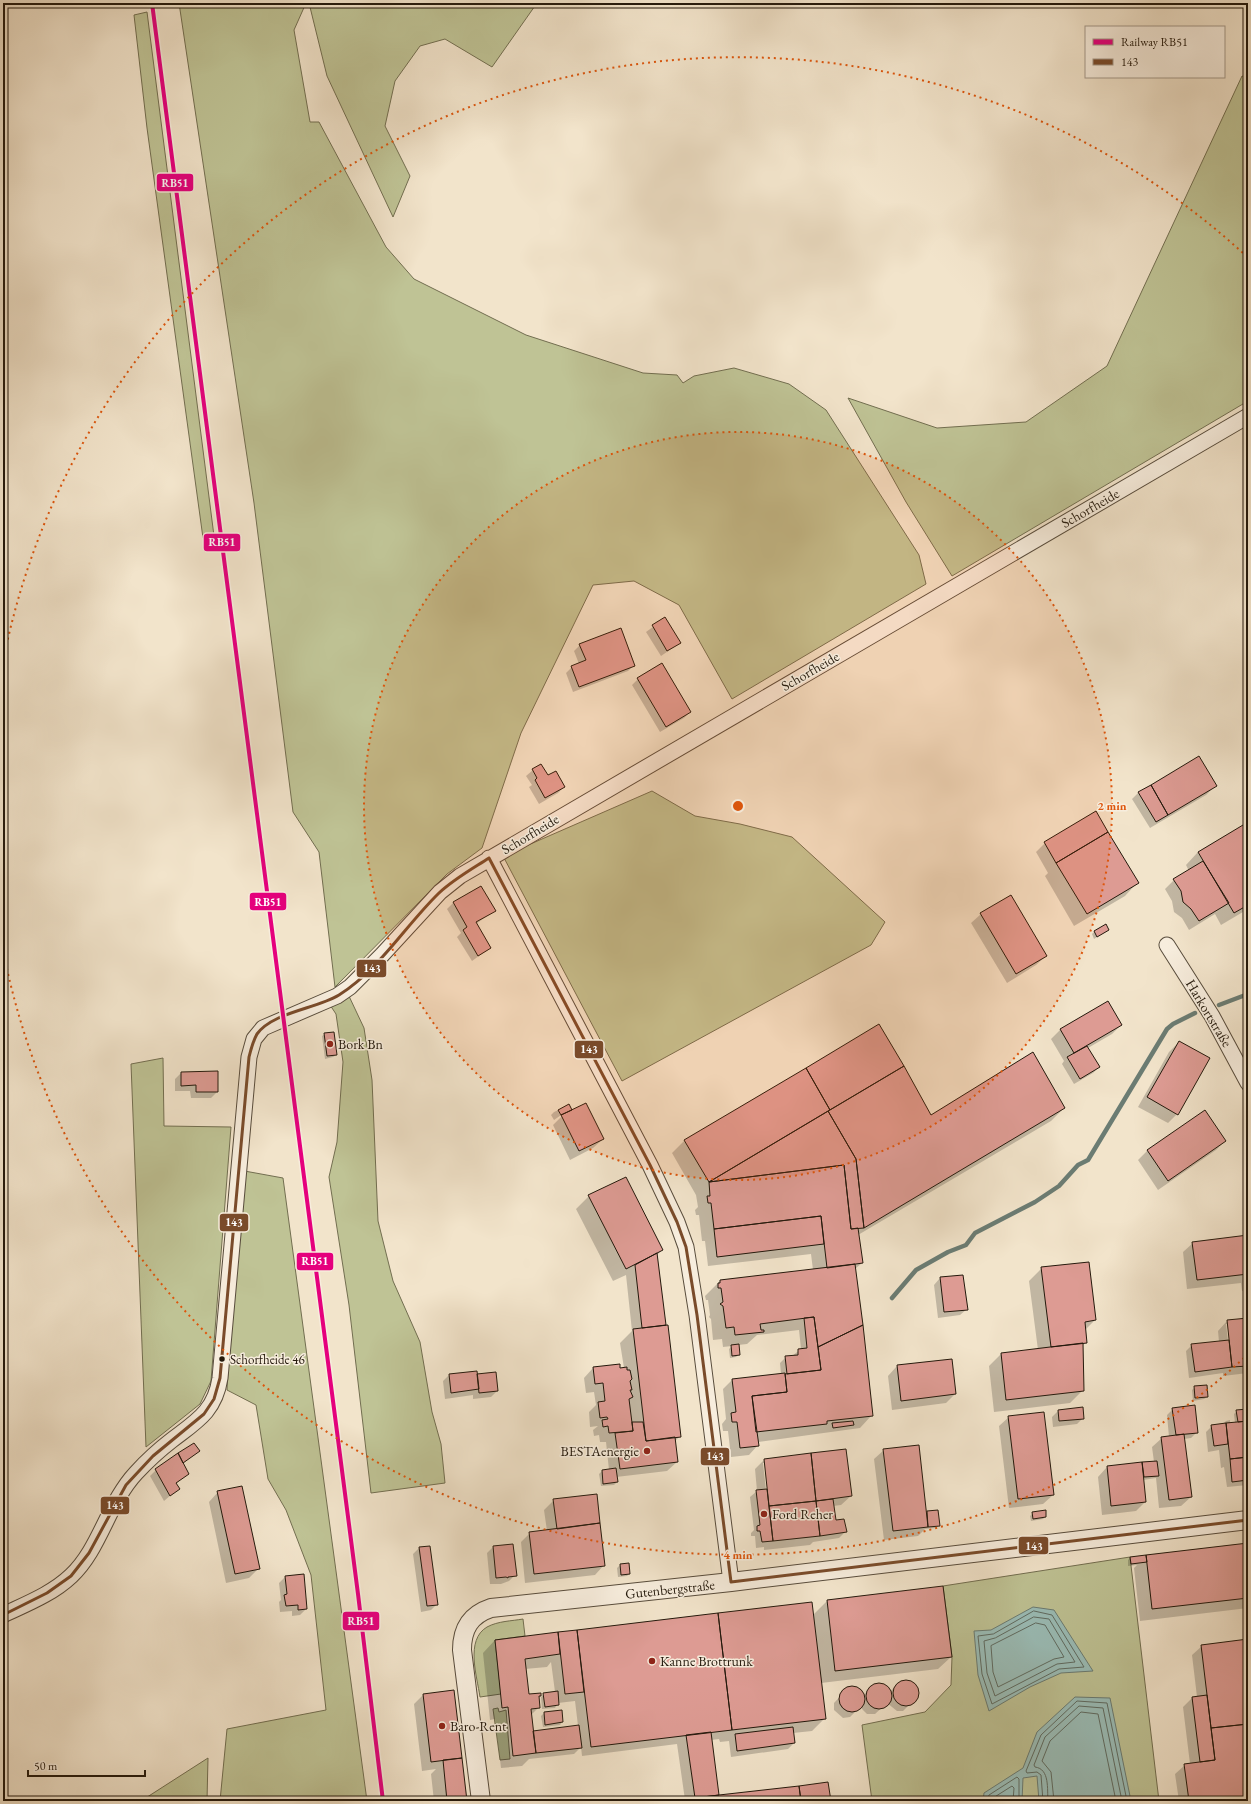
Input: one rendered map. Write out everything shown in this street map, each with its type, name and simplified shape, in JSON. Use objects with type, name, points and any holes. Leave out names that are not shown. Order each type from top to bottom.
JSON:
[{"type":"street","name":"Schorfheide","points":[[3,1615],[42,1596],[72,1575],[86,1557],[119,1494],[127,1483],[159,1450],[196,1423],[206,1413],[214,1401],[220,1378],[249,1058],[254,1039],[258,1033],[272,1023],[314,1007],[350,988],[440,892],[460,876],[1248,416]]},
{"type":"street","points":[[489,858],[665,1196],[686,1247],[697,1315],[731,1582]]},
{"type":"street","name":"Harkortstraße","points":[[1167,945],[1212,1016],[1248,1083]]},
{"type":"street","name":"Gutenbergstraße","points":[[481,1801],[462,1662],[462,1636],[467,1625],[475,1616],[491,1608],[731,1582],[1248,1520]]},
{"type":"green space","points":[[179,3],[306,3],[294,30],[310,122],[319,122],[386,247],[414,279],[526,335],[643,373],[677,375],[683,383],[694,376],[734,368],[789,384],[826,410],[919,555],[926,584],[732,699],[679,605],[634,581],[593,585],[521,733],[482,848],[447,874],[335,987],[319,852],[293,812],[254,503]]},
{"type":"green space","points":[[309,3],[537,3],[492,67],[445,39],[420,46],[395,81],[385,126],[410,176],[393,217],[327,76]]},
{"type":"green space","points":[[147,12],[214,536],[203,538],[147,128],[134,15]]},
{"type":"green space","points":[[1242,76],[1248,78],[1248,401],[952,576],[906,502],[848,398],[937,428],[1026,422],[1107,366]]},
{"type":"green space","points":[[652,791],[695,816],[740,824],[792,837],[885,922],[871,945],[622,1081],[503,856]]},
{"type":"green space","points":[[348,994],[364,1028],[372,1080],[378,1221],[393,1281],[420,1342],[432,1412],[441,1444],[445,1483],[371,1493],[349,1305],[329,1177],[337,1142],[343,1062],[336,1014],[330,1005]]},
{"type":"green space","points":[[163,1058],[164,1126],[231,1127],[211,1381],[200,1404],[146,1447],[131,1064]]},
{"type":"green space","points":[[239,1170],[283,1178],[367,1801],[220,1801],[227,1729],[326,1710],[311,1575],[286,1510],[268,1479],[256,1405],[227,1390]]},
{"type":"green space","points":[[1130,1557],[1159,1801],[872,1801],[862,1725],[925,1712],[951,1685],[952,1657],[943,1586]]},
{"type":"green space","points":[[523,1619],[525,1636],[495,1640],[501,1694],[480,1697],[474,1659],[476,1640],[480,1633],[487,1627]]},
{"type":"green space","points":[[498,1708],[499,1712],[506,1710],[510,1759],[500,1760],[493,1709]]},
{"type":"green space","points":[[208,1758],[207,1801],[141,1801]]},
{"type":"water","points":[[1033,1607],[1054,1610],[1093,1671],[1061,1673],[1030,1687],[989,1711],[978,1675],[974,1631],[991,1630]]},
{"type":"water","points":[[1075,1697],[1110,1698],[1131,1801],[1039,1801],[1037,1776],[1023,1778],[1022,1801],[983,1801],[984,1793],[1023,1768],[1037,1732]]},
{"type":"building","points":[[665,617],[681,643],[667,651],[652,625]]},
{"type":"building","points":[[621,628],[635,666],[579,687],[571,666],[586,660],[579,644]]},
{"type":"building","points":[[662,663],[691,712],[666,727],[637,678]]},
{"type":"building","points":[[1199,756],[1217,786],[1168,815],[1151,785]]},
{"type":"building","points":[[541,764],[548,775],[556,771],[565,787],[545,798],[535,780],[537,778],[532,769]]},
{"type":"building","points":[[1151,785],[1168,815],[1156,822],[1138,792]]},
{"type":"building","points":[[1096,811],[1108,832],[1056,863],[1044,842]]},
{"type":"building","points":[[1248,822],[1248,905],[1234,913],[1198,852]]},
{"type":"building","points":[[1108,832],[1139,883],[1087,914],[1056,863]]},
{"type":"building","points":[[1203,861],[1229,903],[1199,921],[1191,909],[1183,902],[1181,891],[1173,879]]},
{"type":"building","points":[[481,886],[496,911],[476,922],[491,948],[478,956],[463,930],[467,927],[453,902]]},
{"type":"building","points":[[1011,895],[1047,956],[1016,974],[980,913]]},
{"type":"building","points":[[1106,924],[1109,930],[1097,937],[1094,931]]},
{"type":"building","points":[[1108,1001],[1122,1025],[1074,1053],[1060,1029]]},
{"type":"building","points":[[879,1024],[904,1066],[830,1110],[806,1068]]},
{"type":"building","name":"Bork Bn","points":[[334,1032],[337,1055],[327,1056],[324,1033]]},
{"type":"building","points":[[1179,1041],[1210,1058],[1178,1115],[1147,1097]]},
{"type":"building","points":[[1087,1046],[1100,1067],[1080,1079],[1067,1057]]},
{"type":"building","points":[[1033,1052],[1065,1108],[864,1228],[856,1159],[828,1111],[904,1066],[931,1115]]},
{"type":"building","points":[[806,1068],[830,1110],[709,1182],[684,1140]]},
{"type":"building","points":[[218,1071],[218,1092],[196,1092],[196,1085],[181,1086],[181,1072]]},
{"type":"building","points":[[586,1103],[604,1139],[579,1151],[561,1115]]},
{"type":"building","points":[[569,1104],[572,1110],[561,1115],[558,1110]]},
{"type":"building","points":[[1205,1110],[1226,1141],[1168,1181],[1147,1150]]},
{"type":"building","points":[[828,1111],[856,1159],[864,1228],[851,1229],[844,1165],[709,1182]]},
{"type":"building","points":[[844,1165],[851,1229],[858,1228],[863,1263],[827,1268],[821,1216],[714,1229],[711,1203],[708,1203],[707,1196],[710,1196],[709,1182]]},
{"type":"building","points":[[626,1177],[663,1250],[626,1269],[588,1195]]},
{"type":"building","points":[[821,1216],[824,1244],[717,1257],[714,1229]]},
{"type":"building","points":[[1248,1235],[1248,1274],[1197,1280],[1192,1242]]},
{"type":"building","points":[[657,1253],[666,1325],[642,1328],[635,1265]]},
{"type":"building","points":[[1089,1262],[1096,1320],[1085,1322],[1087,1343],[1051,1347],[1041,1267]]},
{"type":"building","points":[[855,1264],[863,1325],[818,1347],[814,1317],[760,1324],[761,1330],[764,1330],[764,1332],[735,1335],[734,1327],[726,1328],[723,1306],[720,1304],[723,1302],[721,1288],[718,1288],[718,1283],[720,1283],[720,1280]]},
{"type":"building","points":[[963,1275],[968,1310],[944,1312],[940,1277]]},
{"type":"building","points":[[814,1317],[821,1370],[787,1374],[785,1356],[798,1355],[798,1349],[807,1348],[804,1318]]},
{"type":"building","points":[[1248,1318],[1248,1366],[1232,1367],[1227,1320]]},
{"type":"building","points":[[668,1325],[681,1437],[646,1441],[633,1329]]},
{"type":"building","points":[[863,1325],[873,1416],[827,1421],[827,1424],[756,1432],[752,1396],[787,1392],[785,1374],[821,1370],[818,1347]]},
{"type":"building","points":[[1229,1340],[1232,1367],[1195,1372],[1191,1344]]},
{"type":"building","points":[[1083,1343],[1084,1391],[1006,1400],[1001,1353]]},
{"type":"building","points":[[739,1344],[740,1355],[732,1356],[731,1345]]},
{"type":"building","points":[[952,1359],[956,1394],[901,1401],[897,1365]]},
{"type":"building","points":[[620,1364],[620,1368],[627,1367],[627,1370],[630,1370],[632,1379],[630,1381],[632,1390],[630,1390],[633,1397],[629,1399],[633,1431],[609,1433],[608,1426],[603,1427],[602,1420],[608,1419],[607,1417],[600,1418],[598,1402],[605,1401],[603,1383],[595,1384],[593,1367]]},
{"type":"building","points":[[477,1371],[479,1389],[451,1393],[449,1374]]},
{"type":"building","points":[[496,1372],[498,1391],[479,1393],[477,1374]]},
{"type":"building","points":[[785,1373],[787,1392],[752,1396],[759,1446],[740,1448],[737,1422],[732,1422],[731,1413],[736,1412],[732,1379]]},
{"type":"building","points":[[1207,1385],[1208,1397],[1195,1398],[1194,1386]]},
{"type":"building","points":[[1195,1405],[1198,1433],[1176,1435],[1172,1408]]},
{"type":"building","points":[[1083,1407],[1084,1419],[1059,1421],[1058,1410]]},
{"type":"building","points":[[1248,1409],[1248,1421],[1238,1422],[1236,1410]]},
{"type":"building","points":[[1044,1412],[1054,1495],[1018,1499],[1008,1416]]},
{"type":"building","points":[[853,1421],[854,1425],[833,1428],[832,1423]]},
{"type":"building","points":[[1248,1421],[1248,1457],[1230,1459],[1226,1423]]},
{"type":"building","name":"BESTAenergie","points":[[632,1422],[643,1422],[646,1441],[675,1437],[678,1462],[620,1469],[615,1433],[633,1431]]},
{"type":"building","points":[[1226,1423],[1228,1444],[1214,1446],[1211,1425]]},
{"type":"building","points":[[1184,1434],[1192,1497],[1169,1500],[1161,1437]]},
{"type":"building","points":[[194,1443],[200,1451],[183,1463],[178,1453]]},
{"type":"building","points":[[919,1445],[928,1527],[893,1531],[883,1449]]},
{"type":"building","points":[[846,1449],[852,1496],[816,1501],[811,1453]]},
{"type":"building","points":[[178,1453],[189,1474],[176,1483],[180,1489],[170,1496],[155,1469]]},
{"type":"building","points":[[811,1453],[816,1501],[769,1506],[764,1459]]},
{"type":"building","points":[[1248,1457],[1248,1480],[1232,1482],[1230,1459]]},
{"type":"building","points":[[1157,1461],[1159,1476],[1144,1477],[1142,1462]]},
{"type":"building","points":[[1142,1462],[1146,1502],[1111,1506],[1107,1466]]},
{"type":"building","points":[[616,1468],[618,1482],[603,1484],[602,1470]]},
{"type":"building","points":[[242,1486],[260,1569],[235,1574],[217,1491]]},
{"type":"building","points":[[767,1489],[773,1541],[762,1542],[760,1531],[757,1531],[757,1526],[760,1525],[756,1490]]},
{"type":"building","points":[[597,1494],[600,1523],[557,1529],[553,1499]]},
{"type":"building","points":[[833,1499],[836,1520],[844,1519],[847,1532],[820,1536],[816,1501]]},
{"type":"building","points":[[816,1501],[820,1536],[773,1541],[769,1506]]},
{"type":"building","points":[[938,1510],[940,1526],[928,1527],[927,1511]]},
{"type":"building","points":[[1046,1510],[1046,1517],[1033,1519],[1032,1512]]},
{"type":"building","points":[[600,1523],[605,1566],[534,1574],[529,1532]]},
{"type":"building","points":[[1248,1543],[1248,1598],[1152,1609],[1146,1555]]},
{"type":"building","points":[[513,1544],[517,1576],[496,1578],[493,1546]]},
{"type":"building","points":[[430,1546],[438,1605],[427,1606],[419,1547]]},
{"type":"building","points":[[1146,1555],[1147,1562],[1131,1564],[1130,1557]]},
{"type":"building","points":[[629,1563],[630,1574],[621,1575],[620,1564]]},
{"type":"building","points":[[304,1574],[307,1609],[298,1610],[298,1605],[286,1606],[284,1595],[287,1594],[285,1576]]},
{"type":"building","points":[[943,1586],[952,1657],[835,1671],[827,1600]]},
{"type":"building","points":[[812,1602],[826,1719],[732,1730],[718,1613]]},
{"type":"building","name":"Kanne Brottrunk","points":[[718,1613],[732,1730],[591,1747],[577,1630]]},
{"type":"building","points":[[577,1630],[584,1692],[565,1694],[558,1632]]},
{"type":"building","points":[[558,1632],[560,1654],[525,1659],[529,1694],[541,1693],[541,1696],[539,1696],[540,1708],[531,1709],[536,1753],[513,1756],[508,1707],[502,1708],[495,1640]]},
{"type":"building","points":[[1248,1639],[1248,1724],[1211,1728],[1201,1645]]},
{"type":"building","points":[[906,1680],[915,1684],[919,1693],[915,1702],[906,1706],[897,1702],[893,1693],[897,1684]]},
{"type":"building","points":[[879,1683],[888,1687],[892,1696],[888,1705],[879,1709],[870,1705],[866,1696],[870,1687]]},
{"type":"building","points":[[852,1686],[861,1690],[865,1699],[861,1708],[852,1712],[843,1708],[839,1699],[843,1690]]},
{"type":"building","name":"Baro-Rent","points":[[454,1690],[462,1758],[431,1762],[423,1694]]},
{"type":"building","points":[[558,1691],[559,1705],[545,1707],[543,1693]]},
{"type":"building","points":[[1207,1695],[1215,1760],[1200,1762],[1192,1697]]},
{"type":"building","points":[[562,1710],[563,1722],[545,1725],[544,1712]]},
{"type":"building","points":[[1248,1724],[1248,1801],[1189,1801],[1184,1764],[1215,1760],[1211,1728]]},
{"type":"building","points":[[579,1725],[582,1748],[536,1753],[533,1731]]},
{"type":"building","points":[[793,1727],[795,1743],[737,1751],[735,1734]]},
{"type":"building","points":[[711,1732],[719,1795],[695,1798],[686,1735]]},
{"type":"building","points":[[462,1758],[467,1801],[447,1801],[443,1760]]},
{"type":"building","points":[[828,1782],[831,1801],[801,1801],[799,1786]]},
{"type":"building","points":[[799,1786],[801,1801],[670,1801],[719,1795]]},
{"type":"waterway","points":[[1219,1005],[1248,994]]},
{"type":"waterway","points":[[892,1298],[916,1270],[948,1252],[966,1245],[975,1233],[1035,1202],[1059,1186],[1078,1165],[1088,1160],[1167,1029],[1173,1024],[1195,1013]]},
{"type":"rail line","name":"RB51","points":[[152,3],[358,1594],[383,1801]]},
{"type":"transit line","name":"143","points":[[489,858],[650,1165],[677,1222],[686,1247],[697,1315],[731,1582],[1248,1520]]},
{"type":"transit line","name":"143","points":[[3,1615],[47,1593],[71,1576],[89,1553],[126,1485],[153,1456],[204,1414],[214,1399],[220,1378],[249,1057],[257,1034],[273,1021],[330,1000],[354,985],[380,960],[439,893],[489,858]]},
{"type":"place","name":"Bork Bn","points":[[330,1044]]},
{"type":"place","name":"Schorfheide 46","points":[[222,1359]]},
{"type":"place","name":"BESTAenergie","points":[[647,1451]]},
{"type":"place","name":"Ford Reher","points":[[764,1514]]},
{"type":"place","name":"Kanne Brottrunk","points":[[652,1661]]},
{"type":"place","name":"Baro-Rent","points":[[442,1726]]}]
